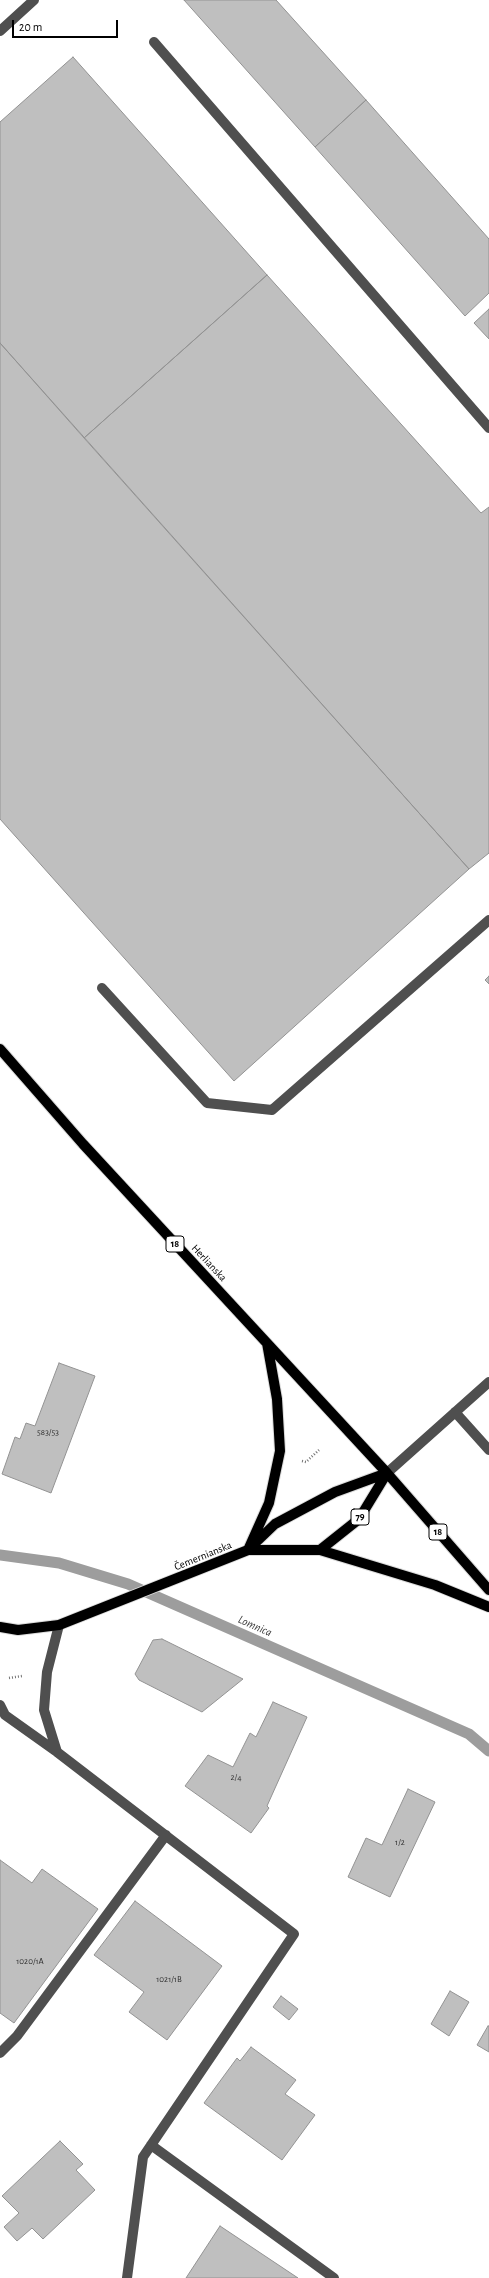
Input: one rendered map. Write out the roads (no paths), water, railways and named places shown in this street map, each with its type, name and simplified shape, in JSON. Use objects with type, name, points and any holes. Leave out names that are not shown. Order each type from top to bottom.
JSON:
[{"type":"main road","name":"Herlianska","points":[[0,1049],[82,1144],[387,1473]]},
{"type":"main road","points":[[248,1550],[270,1503],[280,1451],[277,1399],[267,1343]]},
{"type":"main road","points":[[248,1550],[276,1524],[335,1492],[387,1473]]},
{"type":"main road","name":"79","points":[[320,1550],[360,1519],[387,1473]]},
{"type":"main road","name":"18","points":[[387,1473],[489,1590]]},
{"type":"main road","name":"Čemernianska","points":[[0,1627],[18,1630],[59,1625],[248,1550],[320,1550],[435,1585],[489,1608]]},
{"type":"lane","points":[[0,31],[34,0]]},
{"type":"lane","points":[[154,42],[489,428]]},
{"type":"lane","points":[[102,988],[207,1103],[272,1110],[489,920]]},
{"type":"lane","points":[[387,1473],[489,1382]]},
{"type":"lane","points":[[455,1412],[489,1450]]},
{"type":"lane","points":[[57,1752],[44,1710],[47,1672],[59,1625]]},
{"type":"lane","points":[[0,1705],[5,1715],[57,1752],[294,1934],[151,2146],[142,2157],[127,2278]]},
{"type":"lane","points":[[2,2048],[17,2036],[166,1835]]},
{"type":"lane","points":[[151,2146],[334,2278]]},
{"type":"waterway","name":"Lomnica","points":[[0,1555],[59,1563],[128,1584],[469,1734],[489,1751]]}]
